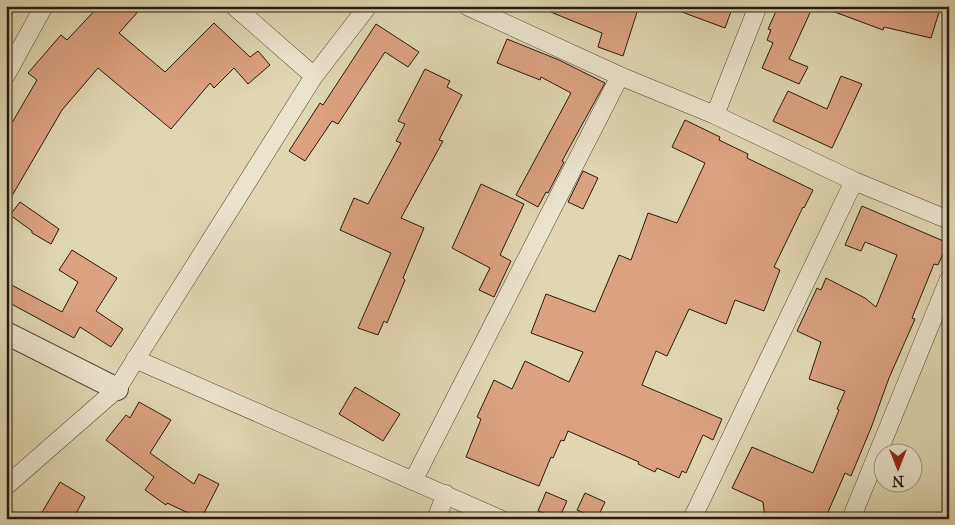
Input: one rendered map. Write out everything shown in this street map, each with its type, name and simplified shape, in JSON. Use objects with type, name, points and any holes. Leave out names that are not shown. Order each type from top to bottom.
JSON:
[{"type":"street","points":[[6,75],[44,6]]},
{"type":"street","points":[[234,6],[314,76]]},
{"type":"street","points":[[6,486],[116,389],[314,76],[368,6]]},
{"type":"street","points":[[467,6],[620,76],[715,115],[854,182],[949,220]]},
{"type":"street","points":[[715,115],[758,6]]},
{"type":"street","points":[[412,481],[620,76]]},
{"type":"street","points":[[692,519],[854,182]]},
{"type":"street","points":[[851,519],[949,279]]},
{"type":"street","points":[[6,333],[116,389]]},
{"type":"street","points":[[135,359],[500,519]]},
{"type":"street","points":[[436,519],[446,494]]},
{"type":"building","points":[[99,6],[143,6],[119,33],[165,72],[214,23],[250,57],[258,51],[270,65],[248,84],[234,68],[214,88],[210,83],[171,129],[98,68],[62,110],[6,206],[6,133],[37,80],[28,73],[61,35],[67,40]]},
{"type":"building","points":[[536,6],[639,6],[623,56],[598,47],[602,33]]},
{"type":"building","points":[[671,6],[733,6],[725,28],[671,8]]},
{"type":"building","points":[[784,6],[813,6],[789,59],[808,67],[799,84],[762,68],[773,43],[767,40],[771,30],[768,29],[777,9],[782,11]]},
{"type":"building","points":[[825,6],[941,6],[931,38],[884,27],[883,30],[824,8]]},
{"type":"building","points":[[376,24],[419,52],[408,67],[385,52],[338,124],[332,121],[305,161],[289,151],[320,103],[323,105]]},
{"type":"building","points":[[507,39],[559,60],[605,83],[562,161],[564,162],[548,193],[546,192],[538,207],[516,195],[571,93],[541,77],[540,80],[497,63]]},
{"type":"building","points":[[425,69],[450,81],[447,87],[462,95],[439,140],[443,141],[401,218],[424,228],[387,323],[384,321],[378,335],[358,328],[391,253],[340,230],[354,198],[368,204],[401,143],[396,141],[405,124],[398,121]]},
{"type":"building","points":[[841,76],[862,84],[832,148],[773,121],[788,91],[827,109]]},
{"type":"building","points":[[685,120],[720,137],[719,140],[748,154],[747,158],[813,190],[774,267],[780,270],[764,311],[735,300],[726,324],[689,309],[667,356],[656,351],[642,385],[722,419],[713,440],[703,435],[686,473],[682,471],[679,478],[657,468],[655,472],[638,464],[639,462],[568,431],[564,441],[561,440],[553,458],[551,457],[539,486],[466,457],[481,419],[477,417],[494,380],[512,389],[525,361],[569,382],[583,352],[531,333],[546,294],[595,312],[619,255],[631,260],[648,213],[677,223],[705,163],[672,147]]},
{"type":"building","points":[[583,171],[598,178],[583,209],[568,202]]},
{"type":"building","points":[[481,184],[524,204],[500,255],[511,261],[494,297],[479,290],[490,268],[452,248]]},
{"type":"building","points":[[20,202],[59,229],[51,244],[32,233],[32,231],[10,215]]},
{"type":"building","points":[[862,206],[948,243],[938,265],[934,264],[912,318],[915,319],[889,378],[851,476],[845,473],[825,519],[765,519],[763,502],[732,488],[752,447],[813,473],[845,391],[809,379],[821,342],[797,331],[817,288],[821,290],[826,278],[865,298],[876,307],[897,255],[865,242],[861,251],[845,245]]},
{"type":"building","points":[[72,250],[117,278],[96,311],[123,329],[111,347],[80,327],[74,338],[6,301],[6,282],[62,312],[78,282],[59,270]]},
{"type":"building","points":[[355,387],[400,414],[383,441],[339,414]]},
{"type":"building","points":[[139,402],[171,420],[150,453],[194,484],[199,474],[219,484],[201,519],[167,503],[166,505],[145,490],[154,477],[106,440],[126,415],[130,418]]},
{"type":"building","points":[[60,482],[85,497],[73,519],[38,519]]},
{"type":"building","points":[[546,492],[567,501],[559,519],[538,511]]},
{"type":"building","points":[[585,493],[605,502],[597,519],[577,510]]}]
